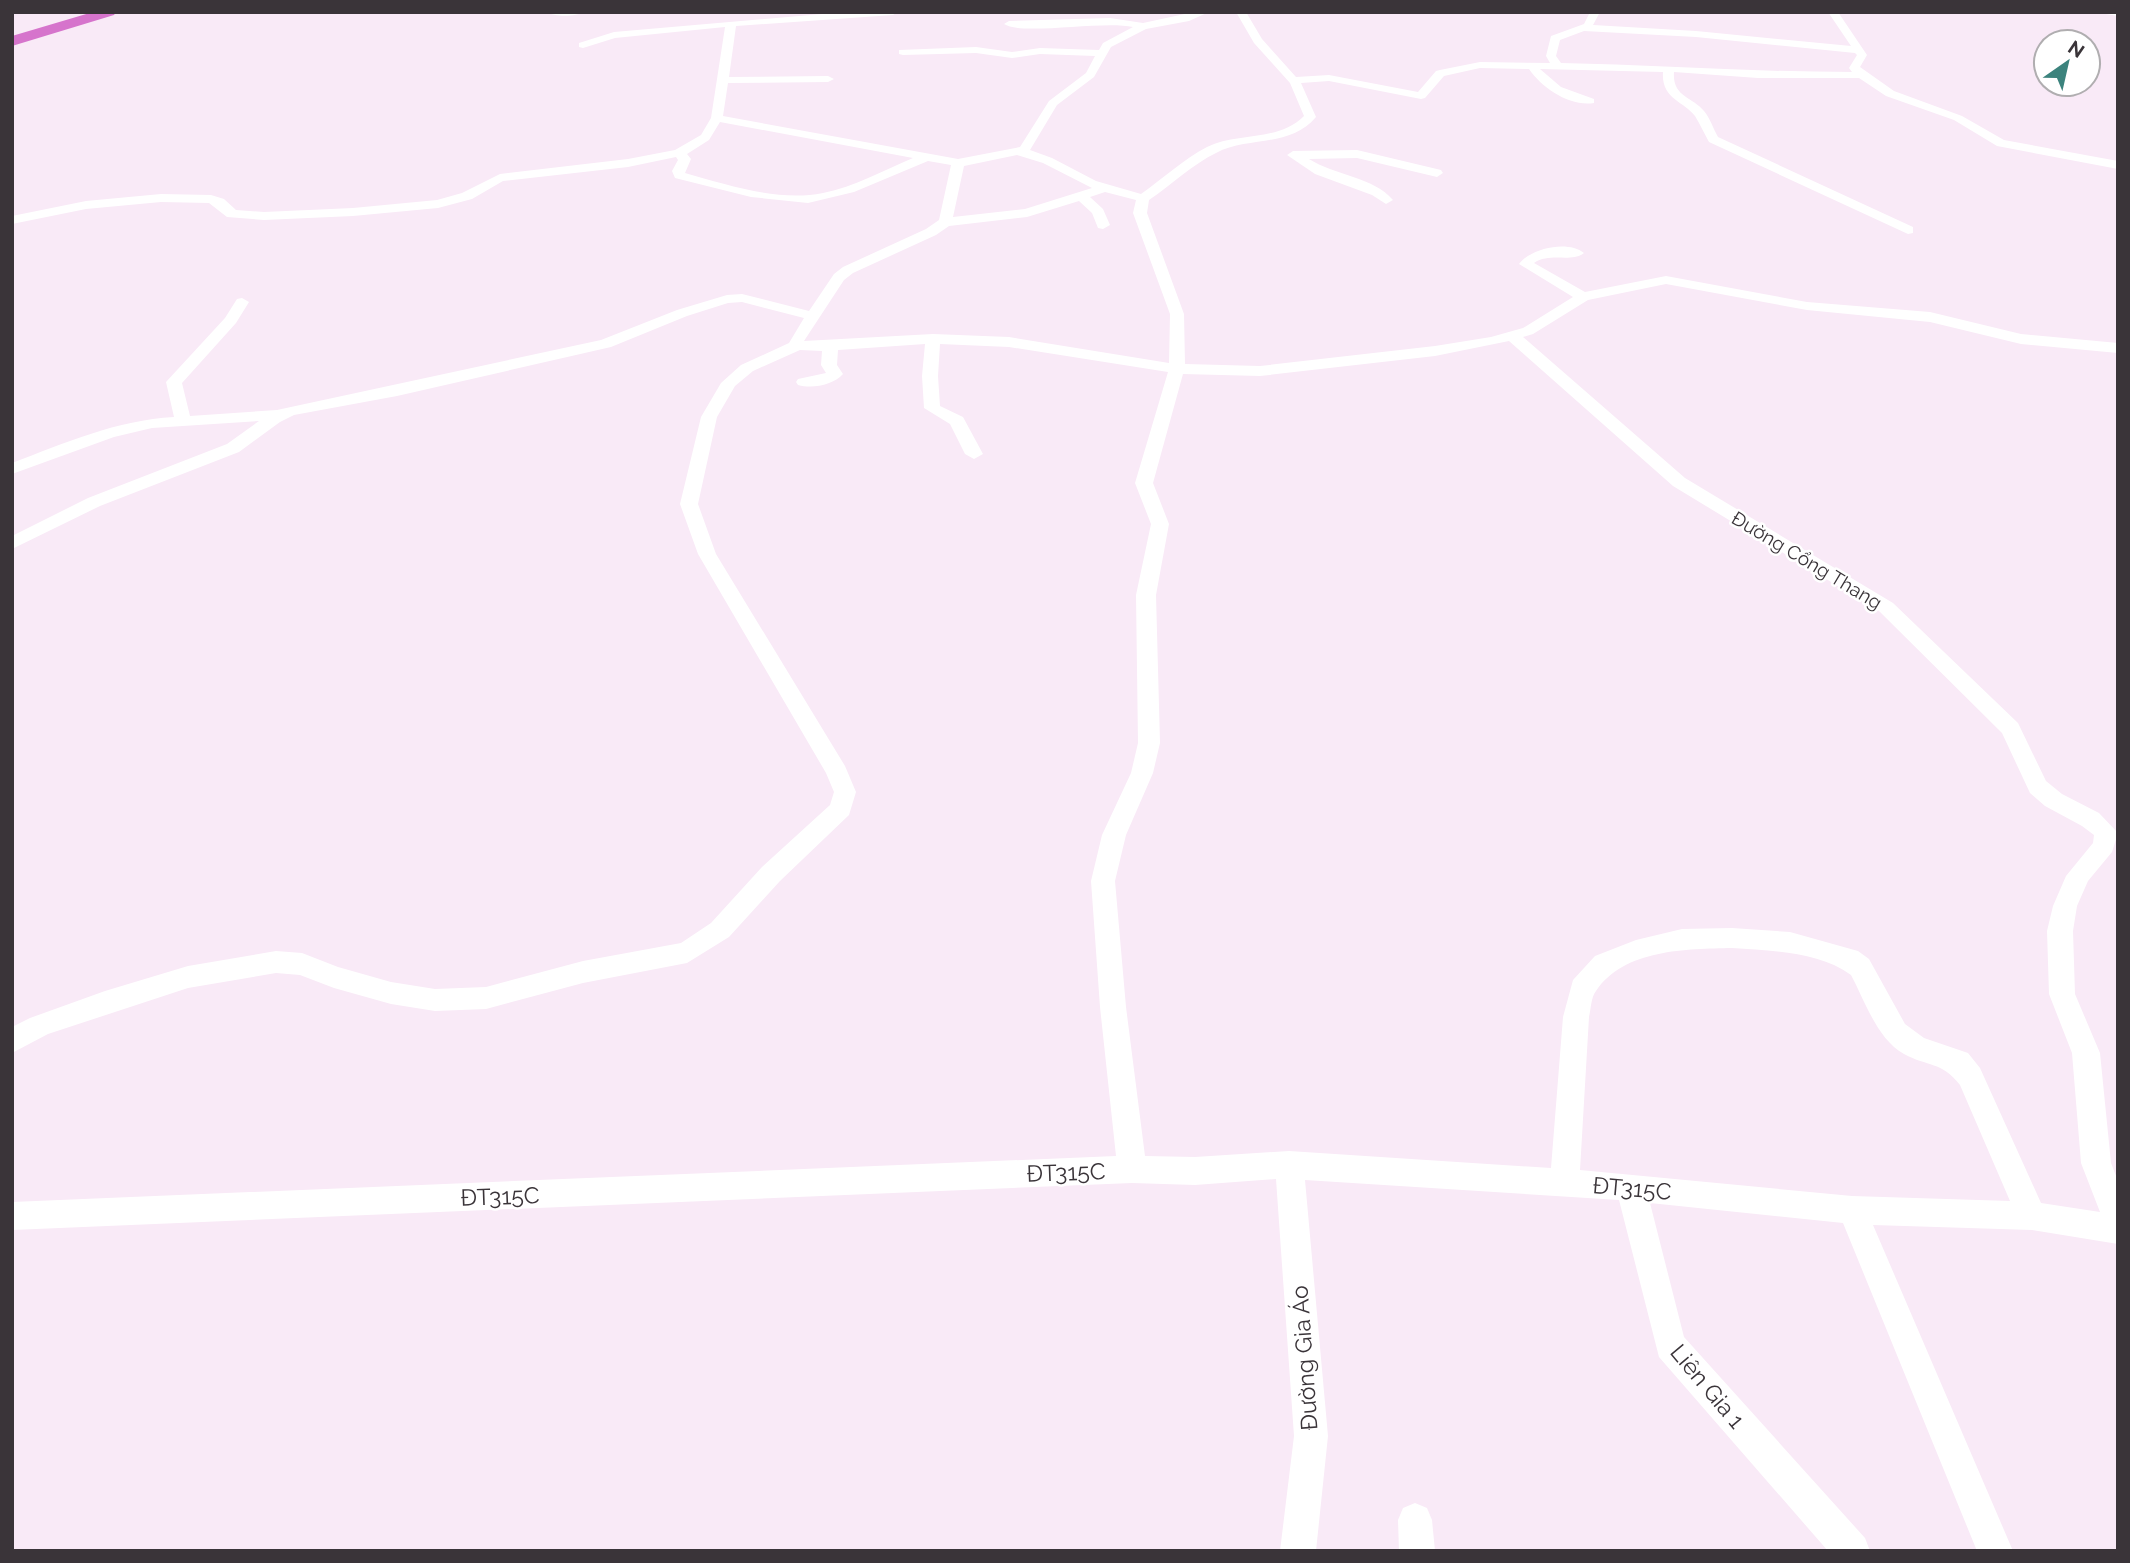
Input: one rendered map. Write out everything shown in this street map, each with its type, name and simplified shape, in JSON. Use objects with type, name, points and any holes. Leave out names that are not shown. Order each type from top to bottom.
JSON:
[{"type":"highway","points":[[12,41],[109,12]]},
{"type":"street","points":[[551,12],[579,12]]},
{"type":"street","points":[[583,45],[614,35],[731,23],[756,17],[893,12]]},
{"type":"street","points":[[1009,24],[1028,26],[1093,20],[1143,26],[1185,19],[1205,12]]},
{"type":"street","points":[[1132,1169],[1113,1007],[1103,881],[1114,835],[1142,773],[1149,743],[1146,595],[1160,524],[1144,483],[1177,369],[1177,314],[1140,213],[1143,198],[1213,149],[1296,129],[1310,117],[1294,80],[1258,41],[1241,12]]},
{"type":"street","points":[[1585,28],[1595,12]]},
{"type":"street","points":[[1833,12],[1860,50],[1861,57],[1854,66],[1880,90],[1957,118],[1993,140],[2118,165]]},
{"type":"street","points":[[2099,12],[2118,13]]},
{"type":"street","points":[[12,220],[75,208],[148,200],[211,199],[236,215],[358,212],[448,202],[467,197],[500,178],[628,163],[680,153],[709,135],[716,118],[731,23]]},
{"type":"street","points":[[1020,152],[1026,147],[1053,103],[1090,75],[1111,43],[1143,26]]},
{"type":"street","points":[[1558,66],[1551,56],[1555,38],[1585,28],[1696,34],[1860,50]]},
{"type":"street","points":[[903,52],[976,50],[1012,55],[1040,51],[1102,53]]},
{"type":"street","points":[[1727,60],[1735,74]]},
{"type":"street","points":[[1779,61],[1788,74]]},
{"type":"street","points":[[1294,80],[1329,78],[1421,96],[1443,72],[1480,65],[1669,68],[1763,75],[1861,75]]},
{"type":"street","points":[[1532,66],[1550,84],[1577,99],[1590,101]]},
{"type":"street","points":[[1669,68],[1668,80],[1681,101],[1698,111],[1713,139],[1908,230]]},
{"type":"street","points":[[1763,75],[1766,88]]},
{"type":"street","points":[[722,80],[828,79]]},
{"type":"street","points":[[716,118],[958,163],[1020,152],[1047,157],[1078,177],[1105,188],[1143,198]]},
{"type":"street","points":[[1267,138],[1319,171],[1377,192],[1386,200]]},
{"type":"street","points":[[680,153],[685,159],[678,171],[679,175],[748,194],[808,199],[828,196],[926,158]]},
{"type":"street","points":[[1295,156],[1357,154],[1437,173]]},
{"type":"street","points":[[945,222],[958,163]]},
{"type":"street","points":[[798,345],[796,341],[832,285],[848,270],[931,232],[945,222],[1027,213],[1105,188]]},
{"type":"street","points":[[1083,197],[1098,212],[1103,225]]},
{"type":"street","points":[[1577,253],[1547,253],[1532,257],[1526,264],[1583,297]]},
{"type":"street","points":[[12,1041],[39,1026],[118,998],[188,977],[275,962],[302,964],[334,977],[391,993],[435,1000],[486,998],[583,972],[687,952],[720,930],[771,874],[803,847],[841,808],[845,792],[744,611],[707,554],[689,503],[709,417],[729,383],[747,368],[798,345],[830,346],[933,339],[1009,342],[1177,369],[1260,371],[1436,351],[1513,337],[1583,297],[1657,281],[1675,280],[1807,306],[1930,317],[2021,339],[2118,348]]},
{"type":"street","points":[[12,469],[109,433],[152,423],[280,415],[606,344],[682,313],[732,298],[742,298],[812,316]]},
{"type":"street","points":[[183,421],[174,382],[230,320],[242,302]]},
{"type":"street","name":"Đường Cổng Thang","points":[[1513,337],[1679,482],[1886,607],[2010,728],[2022,746],[2039,788],[2112,834]]},
{"type":"street","points":[[933,339],[930,376],[932,408],[957,421],[974,454]]},
{"type":"street","points":[[804,382],[827,379],[835,374],[829,365],[830,346]]},
{"type":"street","points":[[12,542],[107,497],[233,448],[280,415]]},
{"type":"street","points":[[2112,834],[2078,876],[2065,906],[2060,931],[2062,994],[2085,1053],[2096,1163],[2118,1219]]},
{"type":"street","points":[[1564,1182],[1576,1017],[1582,988],[1604,964],[1636,950],[1682,939],[1732,938],[1790,942],[1849,959],[1860,967],[1895,1032],[1914,1046],[1958,1062],[1970,1077],[2032,1216]]},
{"type":"street","name":"ĐT315C","points":[[12,1216],[1132,1169],[1195,1171],[1289,1165],[1631,1187],[1852,1210],[2032,1216],[2118,1229]]},
{"type":"street","name":"Đường Gia Áo","points":[[1289,1165],[1311,1436],[1298,1551]]},
{"type":"street","name":"Liên Gia 1","points":[[1631,1187],[1670,1346],[1852,1551]]},
{"type":"street","points":[[1852,1210],[1995,1551]]}]
